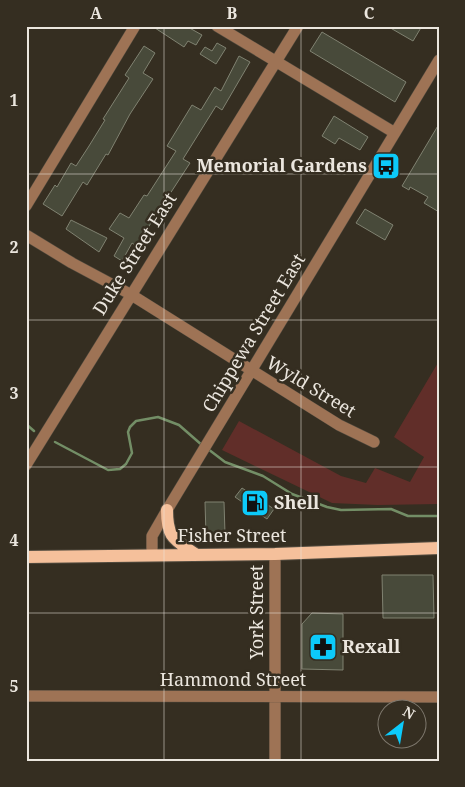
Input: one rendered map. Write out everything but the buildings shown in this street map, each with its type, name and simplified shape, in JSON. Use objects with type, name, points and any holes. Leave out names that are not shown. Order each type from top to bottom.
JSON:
[{"type":"main road","points":[[167,510],[167,527],[170,536],[195,554]]},
{"type":"main road","name":"Fisher Street","points":[[26,557],[275,554],[439,548]]},
{"type":"street","points":[[26,206],[135,26]]},
{"type":"street","points":[[217,26],[395,133]]},
{"type":"street","name":"Duke Street East","points":[[26,465],[130,294],[298,26]]},
{"type":"street","name":"Chippewa Street East","points":[[152,554],[152,536],[167,510],[439,60]]},
{"type":"street","name":"Wyld Street","points":[[26,235],[72,263],[130,294],[339,426],[374,442]]},
{"type":"street","name":"York Street","points":[[275,554],[275,761]]},
{"type":"street","name":"Hammond Street","points":[[26,696],[439,697]]},
{"type":"shaded area","points":[[439,361],[439,504],[378,505],[332,503],[222,450],[239,421],[341,476],[366,483],[375,468],[410,482],[424,457],[394,437]]},
{"type":"waterway","points":[[55,442],[108,470],[120,469],[126,464],[132,453],[128,432],[130,427],[136,421],[158,417],[179,425],[203,446]]},
{"type":"waterway","points":[[26,424],[34,431]]},
{"type":"waterway","points":[[208,449],[225,462],[263,476],[292,494],[327,507],[341,510],[391,509],[408,516],[439,516]]},
{"type":"place","name":"Memorial Gardens","points":[[386,166]]},
{"type":"place","name":"Shell","points":[[255,503]]},
{"type":"place","name":"Rexall","points":[[323,647]]}]
